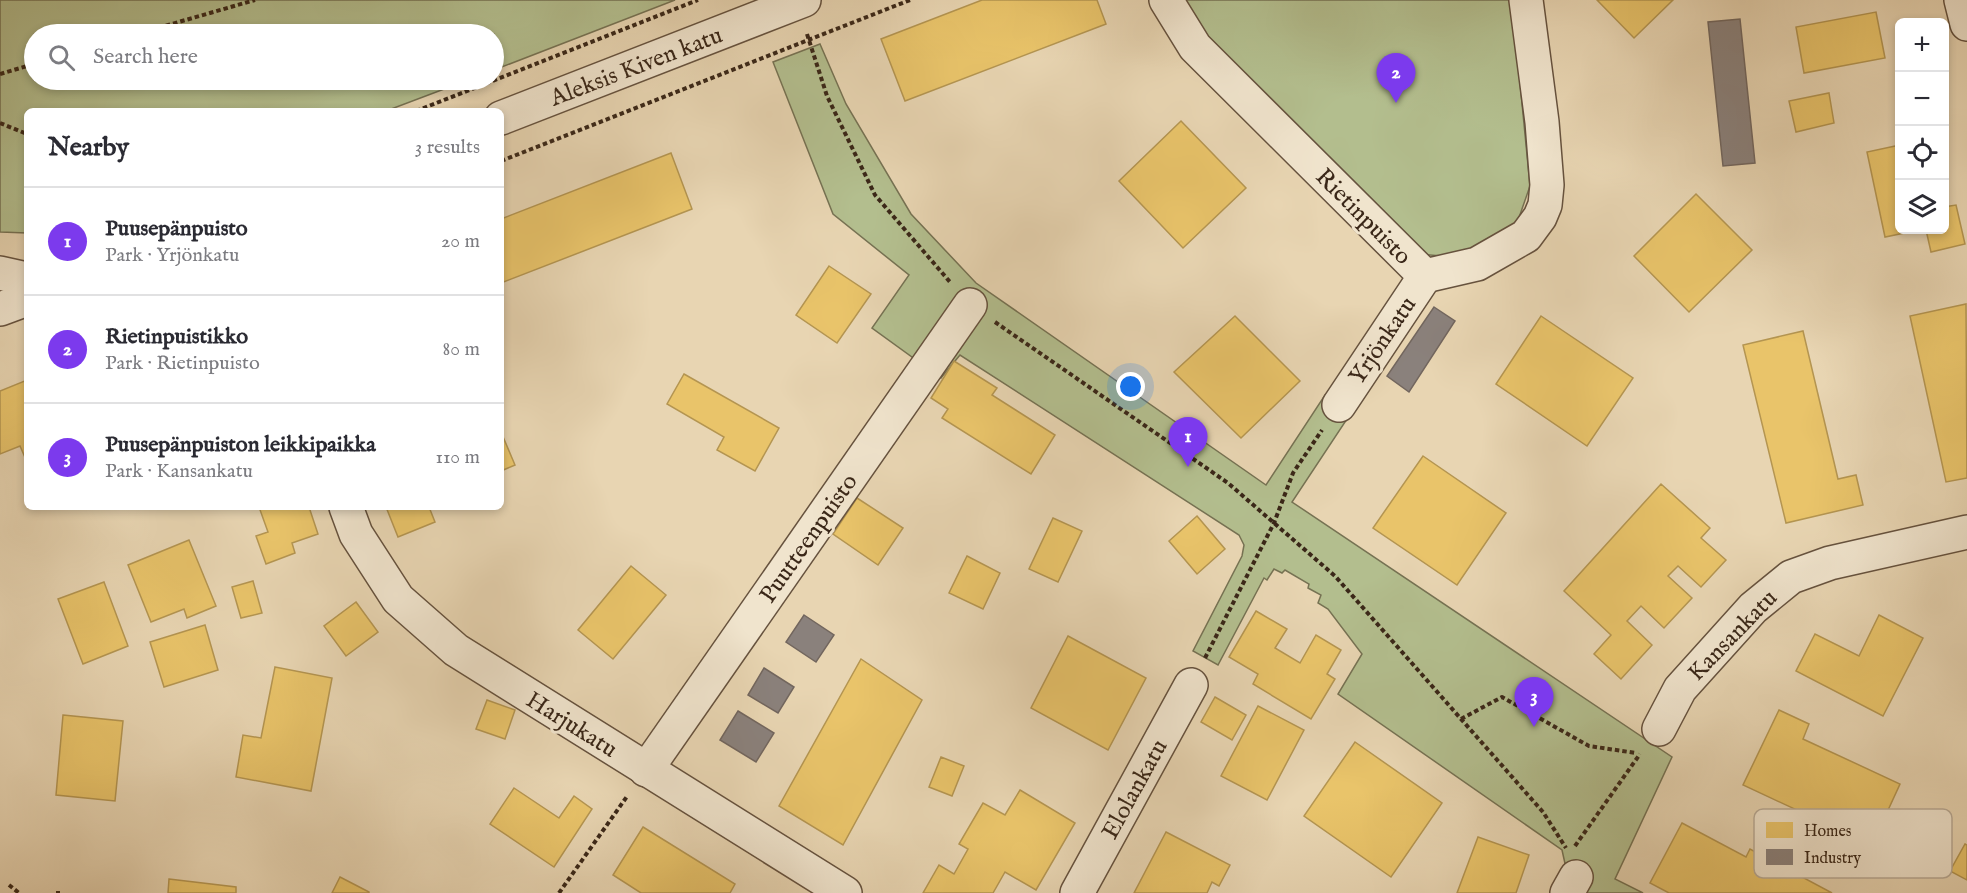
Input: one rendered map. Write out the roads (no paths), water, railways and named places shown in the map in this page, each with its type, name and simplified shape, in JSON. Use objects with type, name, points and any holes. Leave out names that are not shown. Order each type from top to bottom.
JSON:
[{"type":"street","name":"Rietinpuisto","points":[[1166,0],[1195,47],[1425,276],[1477,264],[1526,236],[1540,217],[1545,205],[1547,185],[1542,122],[1526,0]]},
{"type":"street","points":[[1961,0],[1967,24]]},
{"type":"street","name":"Aleksis Kiven katu","points":[[504,117],[800,2]]},
{"type":"street","points":[[0,273],[24,278]]},
{"type":"street","name":"Yrjönkatu","points":[[1339,405],[1425,276]]},
{"type":"street","points":[[0,309],[24,300]]},
{"type":"street","name":"Puutteenpuisto","points":[[646,770],[970,305]]},
{"type":"street","name":"Harjukatu","points":[[347,510],[356,534],[398,599],[456,650],[845,893]]},
{"type":"street","name":"Kansankatu","points":[[1650,742],[1680,688],[1753,608],[1791,577],[1830,563],[1967,532]]},
{"type":"street","name":"Elolankatu","points":[[1077,893],[1191,685]]},
{"type":"place","name":"Rietinpuistikko","points":[[1396,103]]},
{"type":"place","name":"Puusepänpuisto","points":[[1188,467]]},
{"type":"place","name":"Puusepänpuiston leikkipaikka","points":[[1534,727]]}]
